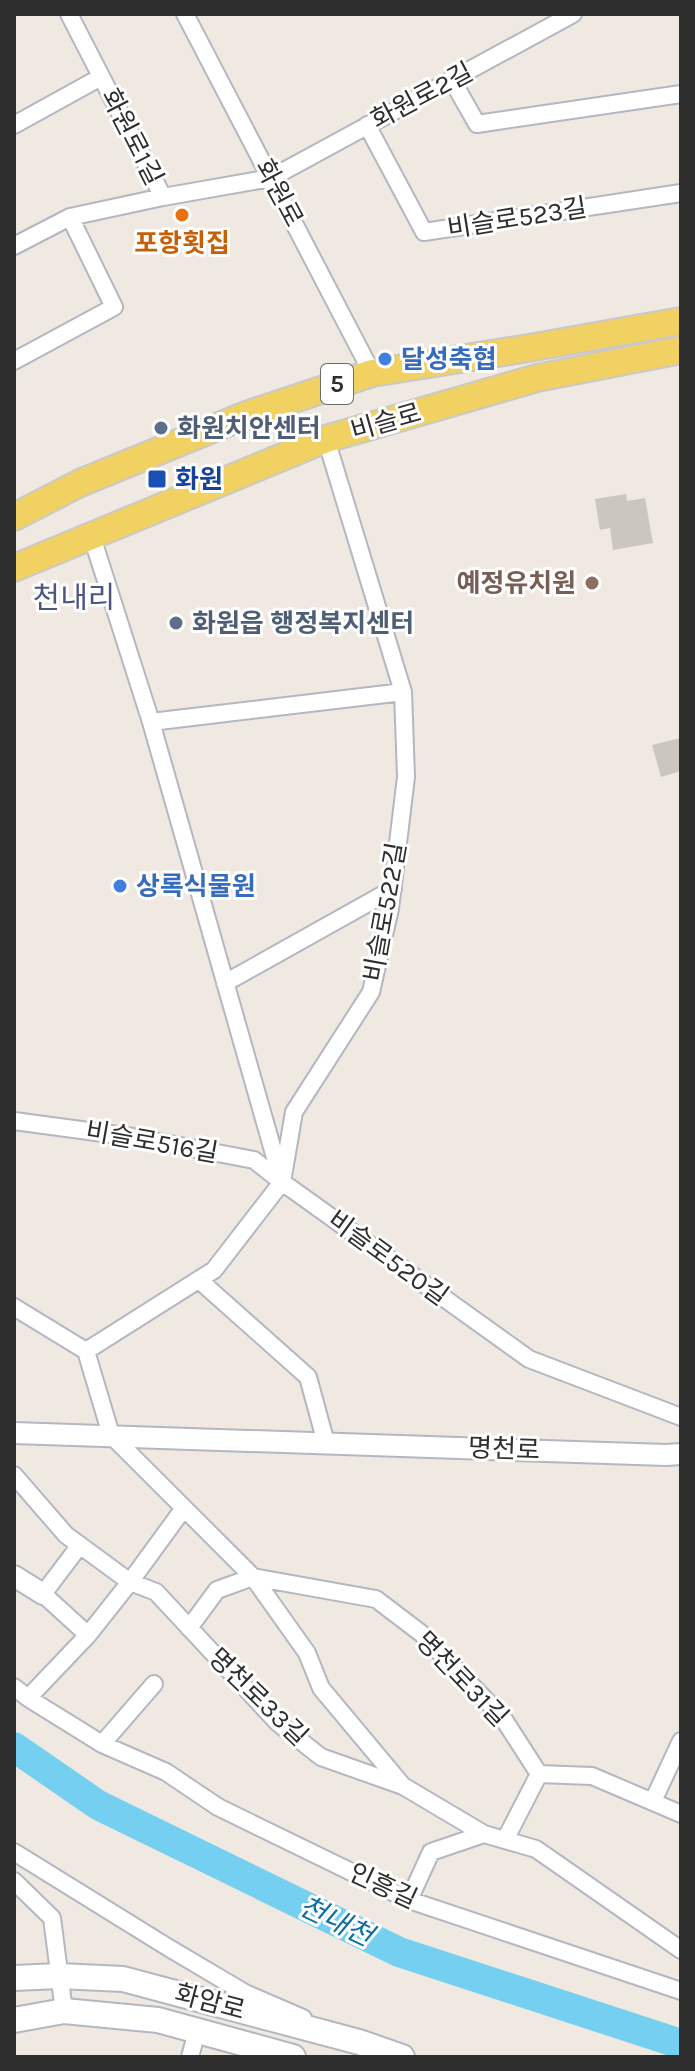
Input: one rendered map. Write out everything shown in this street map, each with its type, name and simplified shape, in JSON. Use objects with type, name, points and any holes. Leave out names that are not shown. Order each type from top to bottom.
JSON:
[{"type":"main road","name":"비슬로","points":[[14,517],[80,483],[249,414],[372,373],[681,321]]},
{"type":"main road","name":"비슬로","points":[[14,568],[326,439],[537,378],[681,350]]},
{"type":"main road","name":"화암로","points":[[14,1978],[59,1976],[123,1979],[359,2042],[402,2057]]},
{"type":"main road","name":"화암로","points":[[14,2020],[64,2011],[158,2020],[293,2057]]},
{"type":"street","name":"화원로1길","points":[[69,14],[163,197]]},
{"type":"street","name":"화원로","points":[[185,14],[372,373]]},
{"type":"street","name":"화원로2길","points":[[271,178],[573,14]]},
{"type":"street","name":"화원로1길","points":[[14,125],[101,77]]},
{"type":"street","points":[[452,80],[477,124],[681,94]]},
{"type":"street","name":"비슬로523길","points":[[367,125],[424,232],[681,193]]},
{"type":"street","name":"화원로1길","points":[[14,246],[70,217],[271,178]]},
{"type":"street","points":[[14,361],[114,307],[70,217]]},
{"type":"street","name":"비슬로522길","points":[[86,1351],[214,1270],[282,1182],[294,1112],[371,992],[390,909],[406,777],[403,692],[326,439]]},
{"type":"street","points":[[92,537],[151,722],[282,1182]]},
{"type":"street","points":[[151,722],[403,692]]},
{"type":"street","points":[[225,983],[393,889]]},
{"type":"street","name":"비슬로516길","points":[[14,1121],[133,1137],[254,1160],[282,1182]]},
{"type":"street","name":"비슬로520길","points":[[282,1182],[529,1359],[681,1417]]},
{"type":"street","points":[[199,1280],[308,1377],[326,1443]]},
{"type":"street","points":[[14,1307],[86,1351],[111,1435],[253,1577],[217,1590],[189,1628]]},
{"type":"street","name":"명천로","points":[[14,1433],[681,1454]]},
{"type":"street","name":"명천로33길","points":[[14,1475],[66,1535],[130,1582],[156,1592],[278,1723],[321,1757],[403,1786],[484,1834],[536,1849],[681,1950]]},
{"type":"street","points":[[28,1698],[88,1635],[184,1508]]},
{"type":"street","points":[[43,1594],[80,1545]]},
{"type":"street","points":[[14,1576],[43,1594],[88,1635]]},
{"type":"street","name":"명천로33길","points":[[253,1577],[307,1653],[321,1688],[403,1786]]},
{"type":"street","name":"명천로31길","points":[[253,1577],[376,1599],[422,1634],[503,1718],[539,1774]]},
{"type":"street","points":[[102,1744],[154,1684]]},
{"type":"street","name":"인흥길","points":[[14,1687],[102,1744],[166,1772],[218,1807],[409,1900],[680,1988]]},
{"type":"street","points":[[653,1801],[681,1741]]},
{"type":"street","points":[[505,1840],[539,1774],[592,1776],[681,1814]]},
{"type":"street","points":[[409,1900],[431,1852],[484,1834]]},
{"type":"street","points":[[14,1852],[245,1993],[359,2042]]},
{"type":"street","points":[[14,1881],[52,1918],[64,2011]]},
{"type":"street","name":"화암로","points":[[190,2057],[197,2031]]},
{"type":"building","points":[[626,494],[627,501],[645,498],[653,543],[613,550],[610,528],[600,530],[595,499]]},
{"type":"building","points":[[681,738],[681,771],[661,777],[652,745]]},
{"type":"waterway","name":"천내천","points":[[14,1747],[98,1805],[399,1952],[681,2044]]},
{"type":"place","name":"포항횟집","points":[[182,215]]},
{"type":"place","name":"달성축협","points":[[385,359]]},
{"type":"place","name":"화원치안센터","points":[[161,428]]},
{"type":"place","name":"화원","points":[[157,479]]},
{"type":"place","name":"예정유치원","points":[[592,583]]},
{"type":"place","name":"화원읍 행정복지센터","points":[[176,623]]},
{"type":"place","name":"상록식물원","points":[[120,886]]},
{"type":"district","name":"천내리","points":[[74,598]]}]
